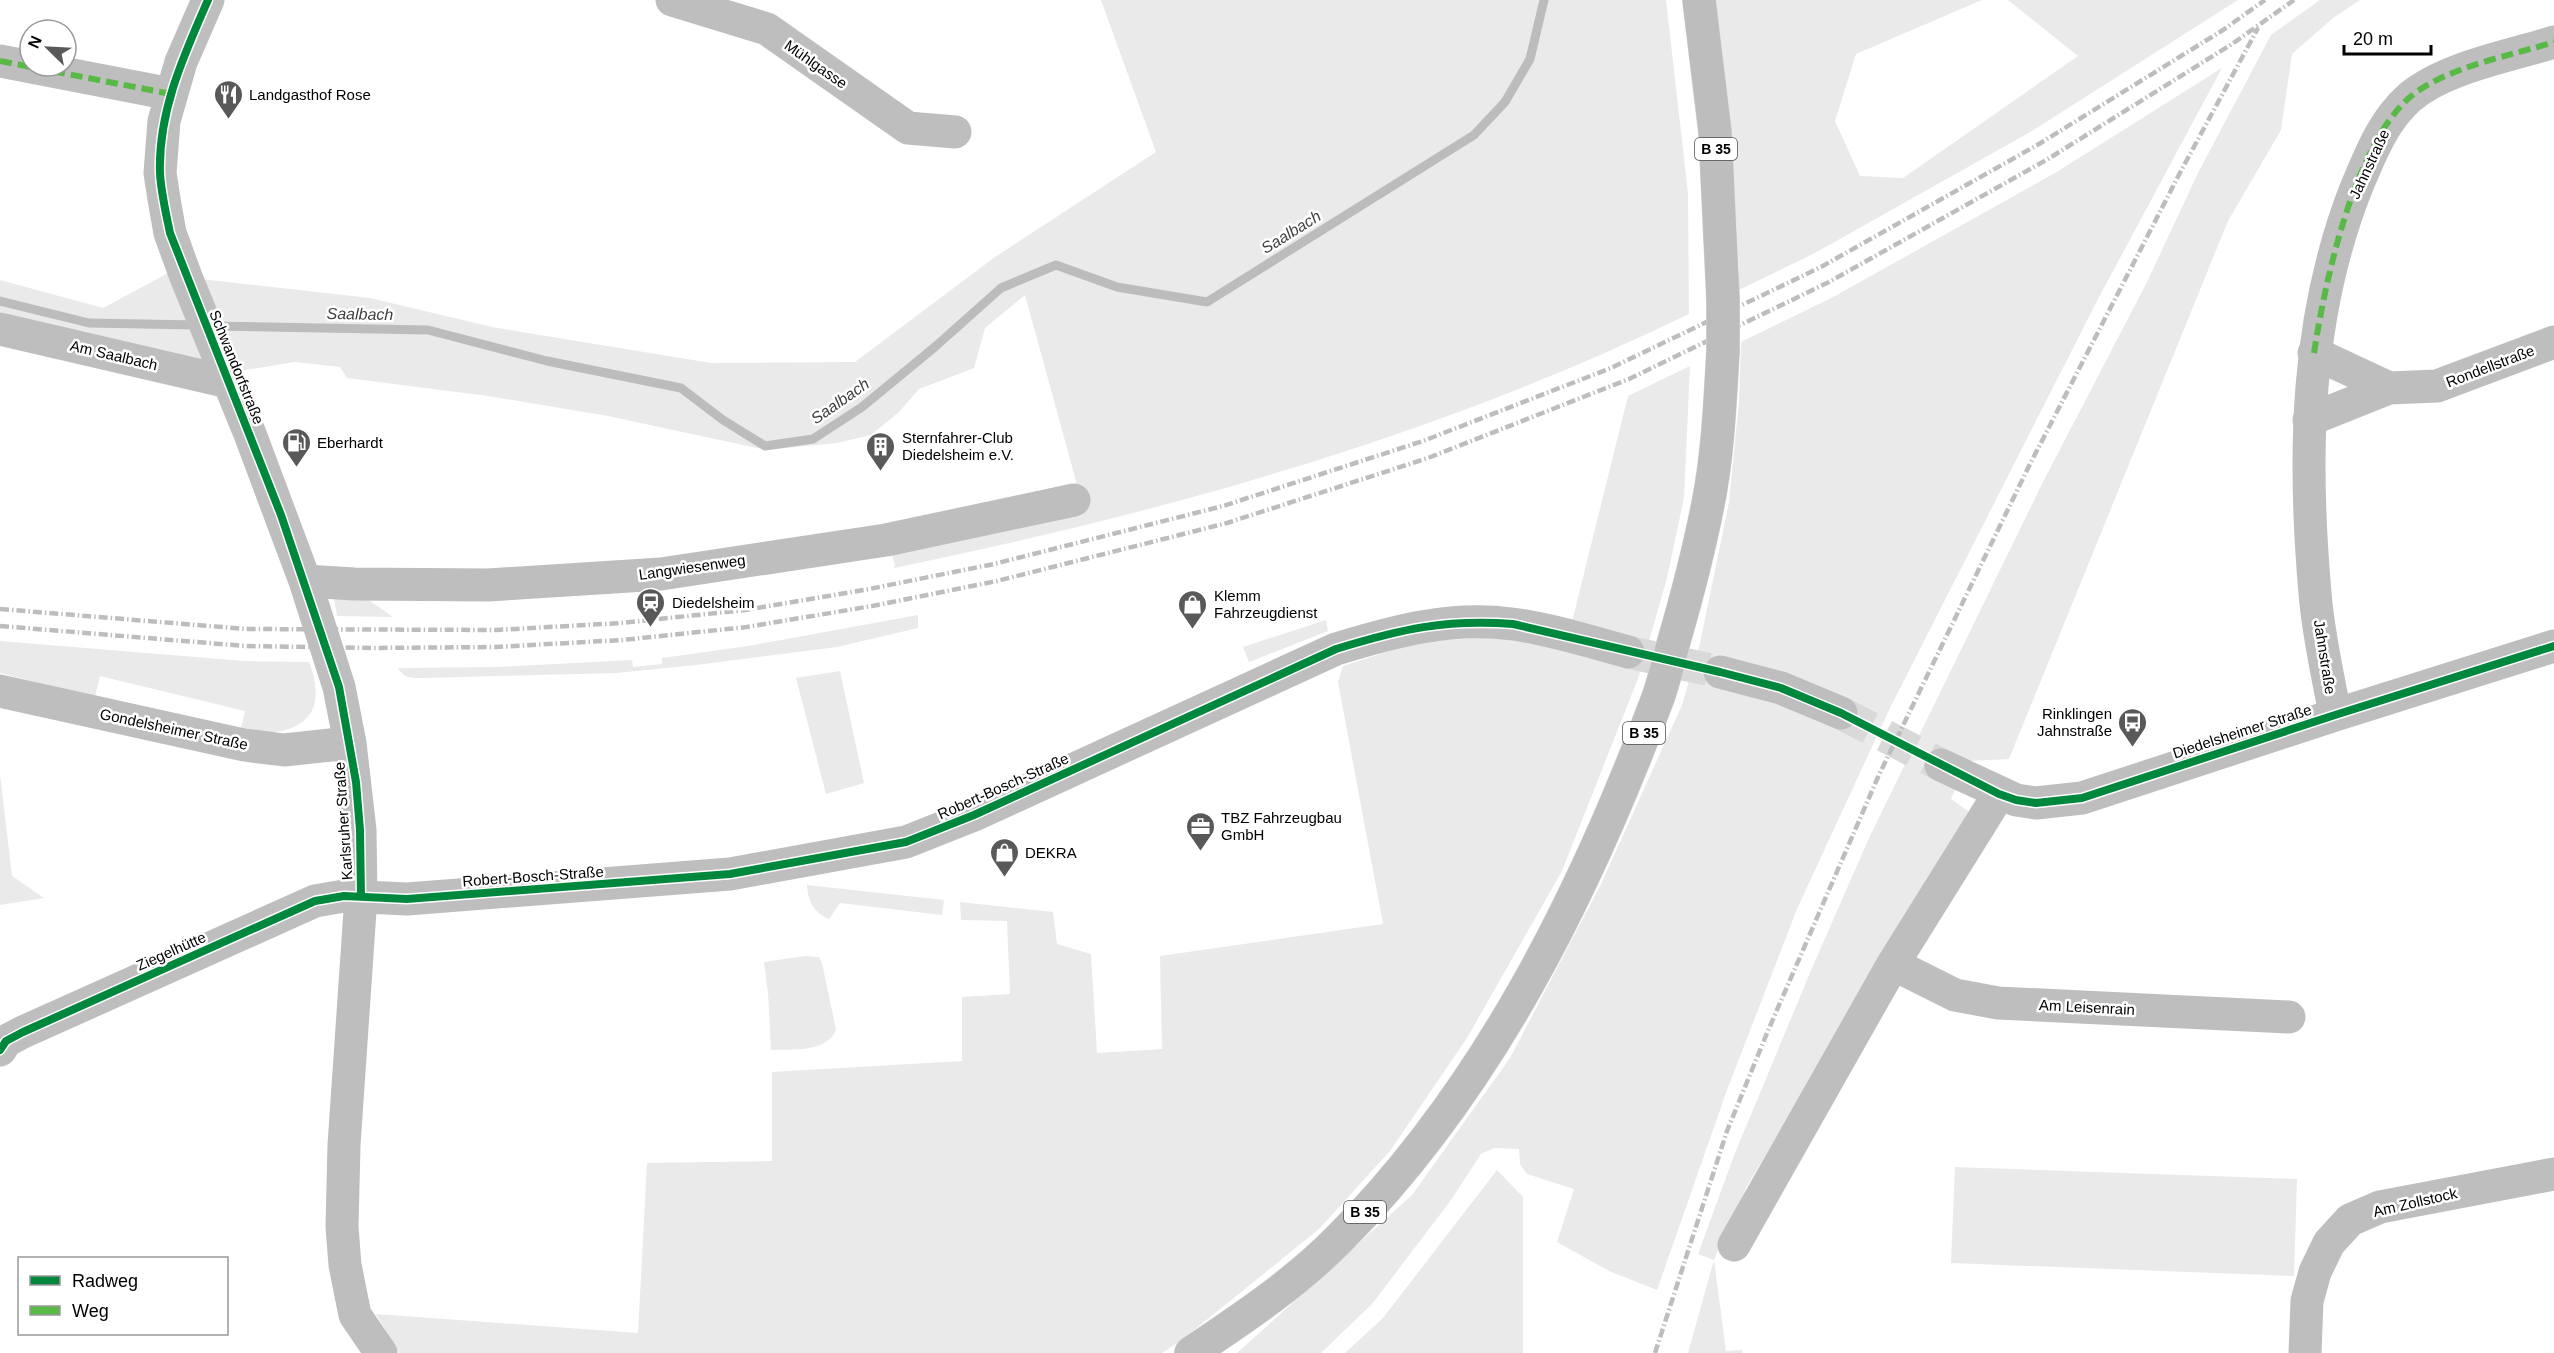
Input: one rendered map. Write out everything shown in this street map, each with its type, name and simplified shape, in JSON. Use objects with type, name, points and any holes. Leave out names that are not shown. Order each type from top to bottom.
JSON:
[{"type":"main road","name":"B 35","points":[[1191,1353],[1264,1303],[1338,1240],[1398,1176],[1451,1106],[1518,1001],[1584,877],[1657,701],[1690,585],[1709,501],[1720,414],[1723,299],[1715,132],[1699,0]]},
{"type":"street","name":"Schwandorfstraße","points":[[208,0],[180,62],[164,121],[160,173],[170,233],[305,581],[339,687],[350,743]]},
{"type":"street","name":"Mühlgasse","points":[[672,0],[767,29],[908,128],[956,132]]},
{"type":"street","name":"Jahnstraße","points":[[2334,715],[2315,595],[2307,439],[2314,353],[2332,261],[2347,210],[2377,140],[2392,116],[2411,96],[2436,81],[2470,68],[2554,42]]},
{"type":"street","points":[[0,61],[171,94]]},
{"type":"street","name":"Am Saalbach","points":[[0,328],[228,382]]},
{"type":"street","name":"Rondellstraße","points":[[2389,388],[2437,386],[2554,342]]},
{"type":"street","points":[[2314,353],[2389,388]]},
{"type":"street","points":[[2309,420],[2389,388]]},
{"type":"street","name":"Langwiesenweg","points":[[305,581],[488,585],[661,574],[886,540],[1074,500]]},
{"type":"street","name":"Robert-Bosch-Straße","points":[[362,896],[407,899],[730,874],[906,842],[974,815],[1336,650],[1392,631],[1455,623],[1513,624],[1628,652]]},
{"type":"street","name":"Diedelsheimer Straße","points":[[1941,765],[2016,800],[2036,803],[2082,798],[2554,646]]},
{"type":"street","points":[[1720,672],[1781,688],[1840,713]]},
{"type":"street","name":"Gondelsheimer Straße","points":[[0,691],[244,745],[284,750],[350,743]]},
{"type":"street","name":"Karlsruher Straße","points":[[350,743],[360,830],[362,896],[344,1145],[342,1227],[345,1265],[355,1315],[381,1353]]},
{"type":"street","points":[[1734,1245],[1893,964],[1999,794]]},
{"type":"street","name":"Ziegelhütte","points":[[0,1050],[6,1041],[23,1032],[315,901],[362,896]]},
{"type":"street","name":"Am Leisenrain","points":[[1893,964],[1954,995],[1998,1003],[2289,1017]]},
{"type":"street","name":"Am Zollstock","points":[[2305,1353],[2307,1301],[2315,1272],[2329,1243],[2350,1220],[2380,1207],[2554,1173]]},
{"type":"shaded area","points":[[1101,0],[1666,0],[1688,193],[1689,314],[1594,358],[1497,397],[1300,466],[1098,522],[894,568],[884,531],[1079,492],[1025,295],[985,328],[974,368],[919,389],[899,412],[871,435],[837,443],[766,450],[608,416],[488,396],[347,378],[340,367],[294,362],[240,371],[200,279],[370,298],[492,327],[711,363],[855,362],[995,257],[1156,152]]},
{"type":"shaded area","points":[[1711,0],[1982,0],[1856,54],[1835,121],[1860,176],[1903,178],[2078,56],[2008,0],[2238,0],[2032,131],[1815,253],[1739,290],[1733,181]]},
{"type":"shaded area","points":[[2320,0],[2360,0],[2333,18],[2292,54],[2281,130],[2228,221],[2009,759],[1968,761],[1951,799],[1971,813],[1747,1186],[1714,1260],[1698,1254],[1735,1153],[1869,838],[2043,482],[2147,282],[2198,173],[2271,35]]},
{"type":"shaded area","points":[[2222,68],[2098,299],[1889,710],[1797,909],[1727,1090],[1657,1290],[1609,1271],[1557,1242],[1574,1189],[1527,1174],[1520,1164],[1519,1149],[1494,1148],[1481,1154],[1451,1200],[1372,1304],[1321,1353],[1237,1353],[1412,1195],[1510,1058],[1601,884],[1682,705],[1700,643],[1729,502],[1739,401],[1741,342],[1835,296],[2055,173]]},
{"type":"shaded area","points":[[170,272],[211,364],[0,315],[0,280],[103,308]]},
{"type":"shaded area","points":[[1690,366],[1684,498],[1667,578],[1639,676],[1562,871],[1467,1038],[1390,1151],[1319,1229],[1183,1339],[1162,1353],[399,1353],[376,1314],[638,1333],[647,1163],[772,1161],[772,1072],[962,1061],[962,997],[1010,994],[1007,921],[961,920],[960,902],[1053,912],[1057,944],[1091,954],[1097,1053],[1162,1049],[1160,956],[1383,924],[1338,682],[1343,666],[1418,642],[1478,638],[1524,639],[1565,650],[1628,396]]},
{"type":"shaded area","points":[[356,591],[393,617],[337,616],[334,598]]},
{"type":"shaded area","points":[[918,615],[918,628],[837,647],[696,665],[617,673],[423,678],[406,676],[398,668],[496,667],[632,660],[633,667],[662,664],[662,658],[748,646]]},
{"type":"shaded area","points":[[1326,620],[1328,631],[1249,662],[1243,647]]},
{"type":"shaded area","points":[[0,641],[244,661],[309,662],[315,682],[315,699],[311,712],[303,721],[291,728],[259,734],[240,733],[245,711],[100,676],[95,697],[0,673]]},
{"type":"shaded area","points":[[840,671],[864,783],[826,794],[796,678]]},
{"type":"shaded area","points":[[0,774],[12,876],[44,898],[0,905]]},
{"type":"shaded area","points":[[807,885],[944,900],[942,915],[840,903],[829,919],[813,906]]},
{"type":"shaded area","points":[[805,956],[819,957],[822,963],[836,1030],[825,1043],[817,1046],[771,1050],[764,962]]},
{"type":"shaded area","points":[[1955,1167],[2297,1179],[2294,1276],[1951,1263]]},
{"type":"shaded area","points":[[1497,1170],[1523,1197],[1523,1353],[1345,1353],[1383,1318]]},
{"type":"shaded area","points":[[1714,1260],[1726,1351],[1742,1350],[1743,1353],[1688,1353]]},
{"type":"waterway","name":"Saalbach","points":[[211,326],[428,330],[547,361],[681,388],[723,420],[765,446],[813,439],[862,407],[1001,288],[1056,265],[1117,287],[1207,302],[1474,135],[1505,102],[1530,59],[1544,0]]},
{"type":"waterway","name":"Saalbach","points":[[0,301],[89,323],[197,325]]},
{"type":"tunnel","points":[[1628,652],[1720,672]]},
{"type":"tunnel","points":[[1841,713],[1941,765]]},
{"type":"railway","points":[[0,609],[246,629],[496,630],[621,623],[745,610],[869,589],[994,564],[1223,506],[1423,441],[1611,368],[1821,267],[2039,144],[2223,30],[2265,0]]},
{"type":"railway","points":[[0,626],[245,646],[496,647],[622,640],[747,627],[872,606],[997,581],[1227,523],[1428,458],[1629,379],[1829,282],[2048,159],[2232,44],[2294,0]]},
{"type":"railway","points":[[1655,1353],[1727,1131],[1878,777],[2029,466],[2182,169],[2258,28]]},
{"type":"marked path","points":[[2314,353],[2334,253],[2345,216],[2373,148],[2390,119],[2410,97],[2442,78],[2460,70],[2554,42]]},
{"type":"marked path","points":[[0,61],[171,94]]},
{"type":"cycle path","points":[[208,0],[174,84],[168,106],[161,150],[160,173],[163,195],[170,233],[281,515],[339,687],[356,782],[360,830],[361,896]]},
{"type":"cycle path","points":[[0,1050],[6,1041],[23,1032],[315,901],[344,896],[407,899],[730,874],[906,842],[974,815],[1336,649],[1423,627],[1466,623],[1513,624],[1781,688],[1841,713],[1999,794],[2016,800],[2036,803],[2082,798],[2554,646]]},
{"type":"place","name":"Landgasthof Rose","points":[[228,120]]},
{"type":"place","name":"Eberhardt","points":[[296,468]]},
{"type":"place","name":"Sternfahrer-Club Diedelsheim e.V.","points":[[881,472]]},
{"type":"place","name":"Diedelsheim","points":[[651,628]]},
{"type":"place","name":"Klemm Fahrzeugdienst","points":[[1193,630]]},
{"type":"place","name":"Rinklingen Jahnstraße","points":[[2133,748]]},
{"type":"place","name":"TBZ Fahrzeugbau GmbH","points":[[1200,852]]},
{"type":"place","name":"DEKRA","points":[[1004,878]]}]
